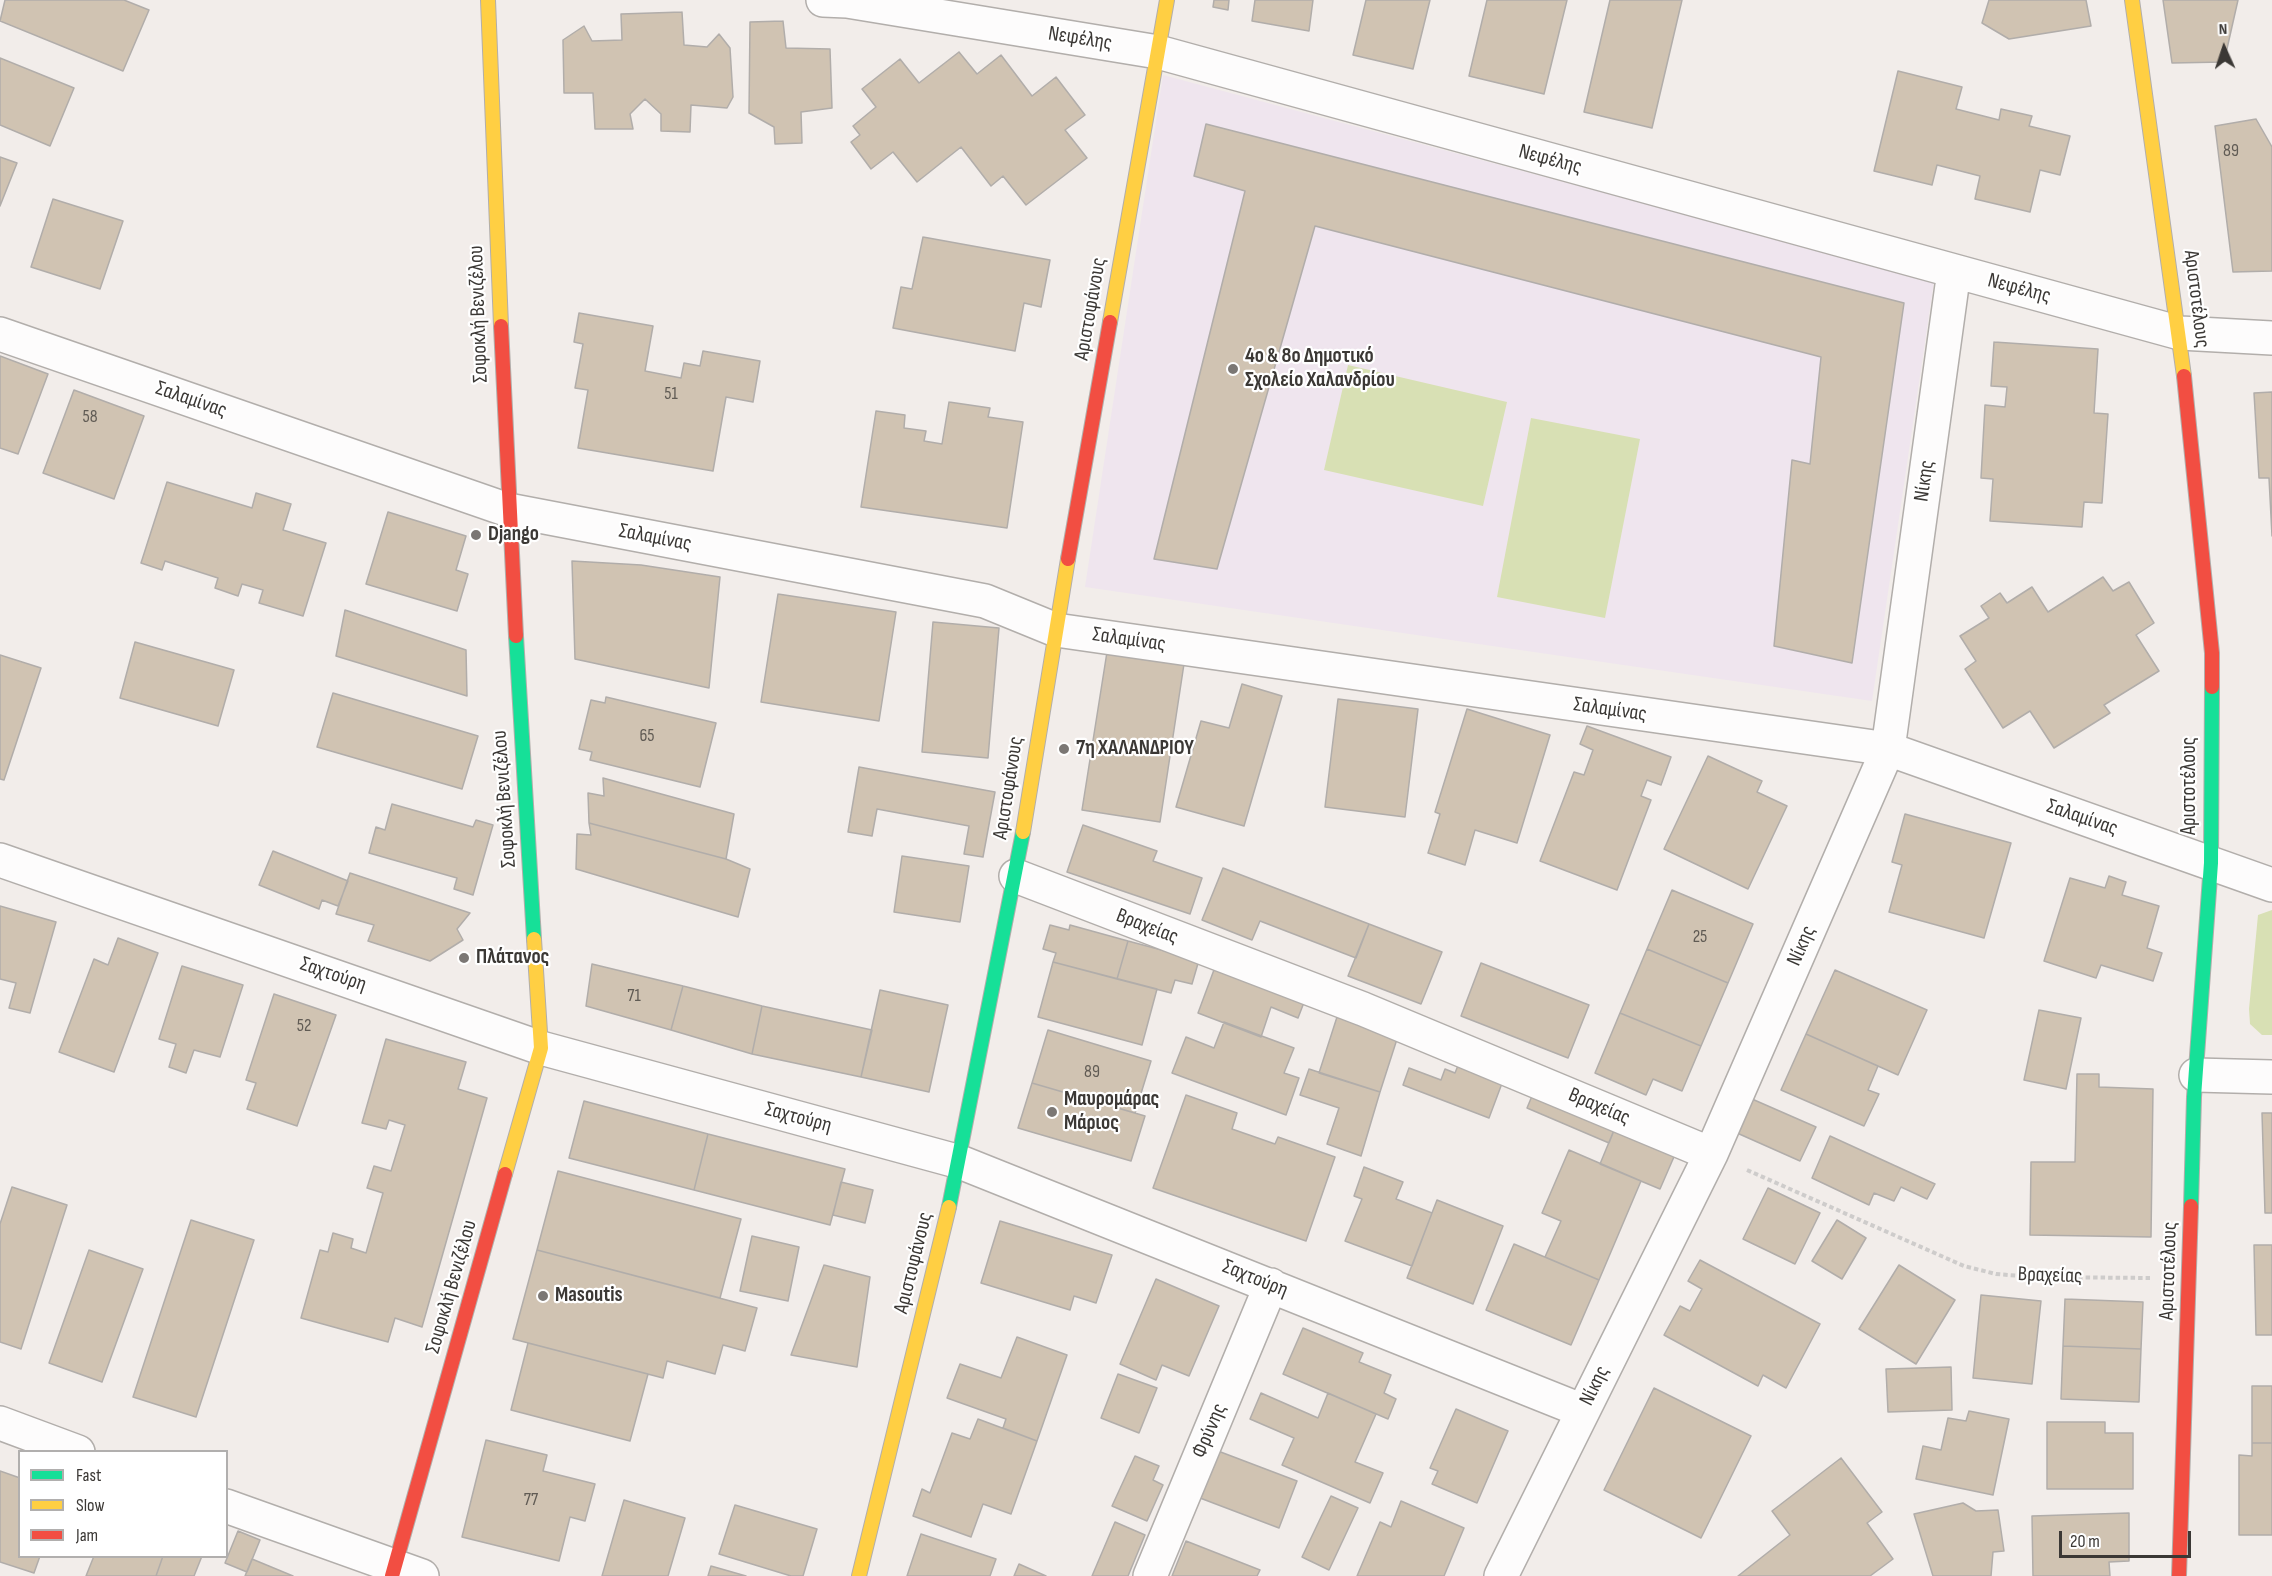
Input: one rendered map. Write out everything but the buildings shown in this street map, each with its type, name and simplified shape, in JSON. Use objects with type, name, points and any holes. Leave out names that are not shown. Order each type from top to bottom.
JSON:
[{"type":"street","name":"Σοφοκλή Βενιζέλου","points":[[403,1573],[541,1048],[508,510],[488,0]]},
{"type":"street","name":"Νεφέλης","points":[[839,0],[1158,52],[2180,333],[2272,338]]},
{"type":"street","name":"Αριστοφάνους","points":[[859,1576],[960,1162],[1016,876],[1056,630],[1167,0]]},
{"type":"street","name":"Αριστοτέλους","points":[[2132,0],[2180,333],[2212,653],[2211,863],[2196,1076],[2191,1279],[2179,1576]]},
{"type":"street","name":"Νίκης","points":[[1501,1576],[1711,1154],[1888,750],[1954,271]]},
{"type":"street","name":"Σαλαμίνας","points":[[0,334],[508,510],[985,601],[1056,630],[1888,750],[2272,885]]},
{"type":"street","name":"Σαχτούρη","points":[[0,860],[541,1048],[960,1162],[1583,1411]]},
{"type":"street","name":"Βραχείας","points":[[1016,876],[1363,1009],[1711,1154]]},
{"type":"street","points":[[2196,1076],[2272,1077]]},
{"type":"street","name":"Φρύνης","points":[[1150,1576],[1271,1285]]},
{"type":"street","points":[[0,1423],[73,1450]]},
{"type":"street","points":[[228,1507],[403,1573]]},
{"type":"path","name":"Βραχείας","points":[[1711,1154],[1964,1266],[1996,1274],[2032,1277],[2191,1279]]},
{"type":"shaded area","points":[[1163,75],[1934,281],[1872,701],[1085,587]]},
{"type":"green space","points":[[1348,365],[1507,402],[1483,506],[1324,470]]},
{"type":"green space","points":[[1531,418],[1640,439],[1605,618],[1497,597]]},
{"type":"green space","points":[[2272,910],[2272,1035],[2262,1035],[2250,1024],[2249,1009],[2258,915]]},
{"type":"traffic: fast","points":[[516,636],[534,939]]},
{"type":"traffic: fast","points":[[2191,1206],[2194,1097],[2211,863],[2212,687]]},
{"type":"traffic: fast","points":[[949,1207],[1023,832]]},
{"type":"traffic: slow","points":[[488,0],[501,326]]},
{"type":"traffic: slow","points":[[1110,322],[1167,0]]},
{"type":"traffic: slow","points":[[2132,0],[2184,376]]},
{"type":"traffic: slow","points":[[1023,832],[1068,559]]},
{"type":"traffic: slow","points":[[505,1174],[541,1048],[534,939]]},
{"type":"traffic: slow","points":[[859,1576],[949,1207]]},
{"type":"traffic: jam","points":[[1068,559],[1110,322]]},
{"type":"traffic: jam","points":[[501,326],[516,636]]},
{"type":"traffic: jam","points":[[2184,376],[2212,653],[2212,687]]},
{"type":"traffic: jam","points":[[392,1576],[505,1174]]},
{"type":"traffic: jam","points":[[2179,1576],[2191,1206]]},
{"type":"place","name":"4ο & 8ο Δημοτικό Σχολείο Χαλανδρίου","points":[[1233,369]]},
{"type":"place","name":"Django","points":[[476,535]]},
{"type":"place","name":"7η ΧΑΛΑΝΔΡΙΟΥ","points":[[1064,749]]},
{"type":"place","name":"Πλάτανος","points":[[464,958]]},
{"type":"place","name":"Μαυρομάρας Μάριος","points":[[1052,1112]]},
{"type":"place","name":"Masoutis","points":[[543,1296]]}]
